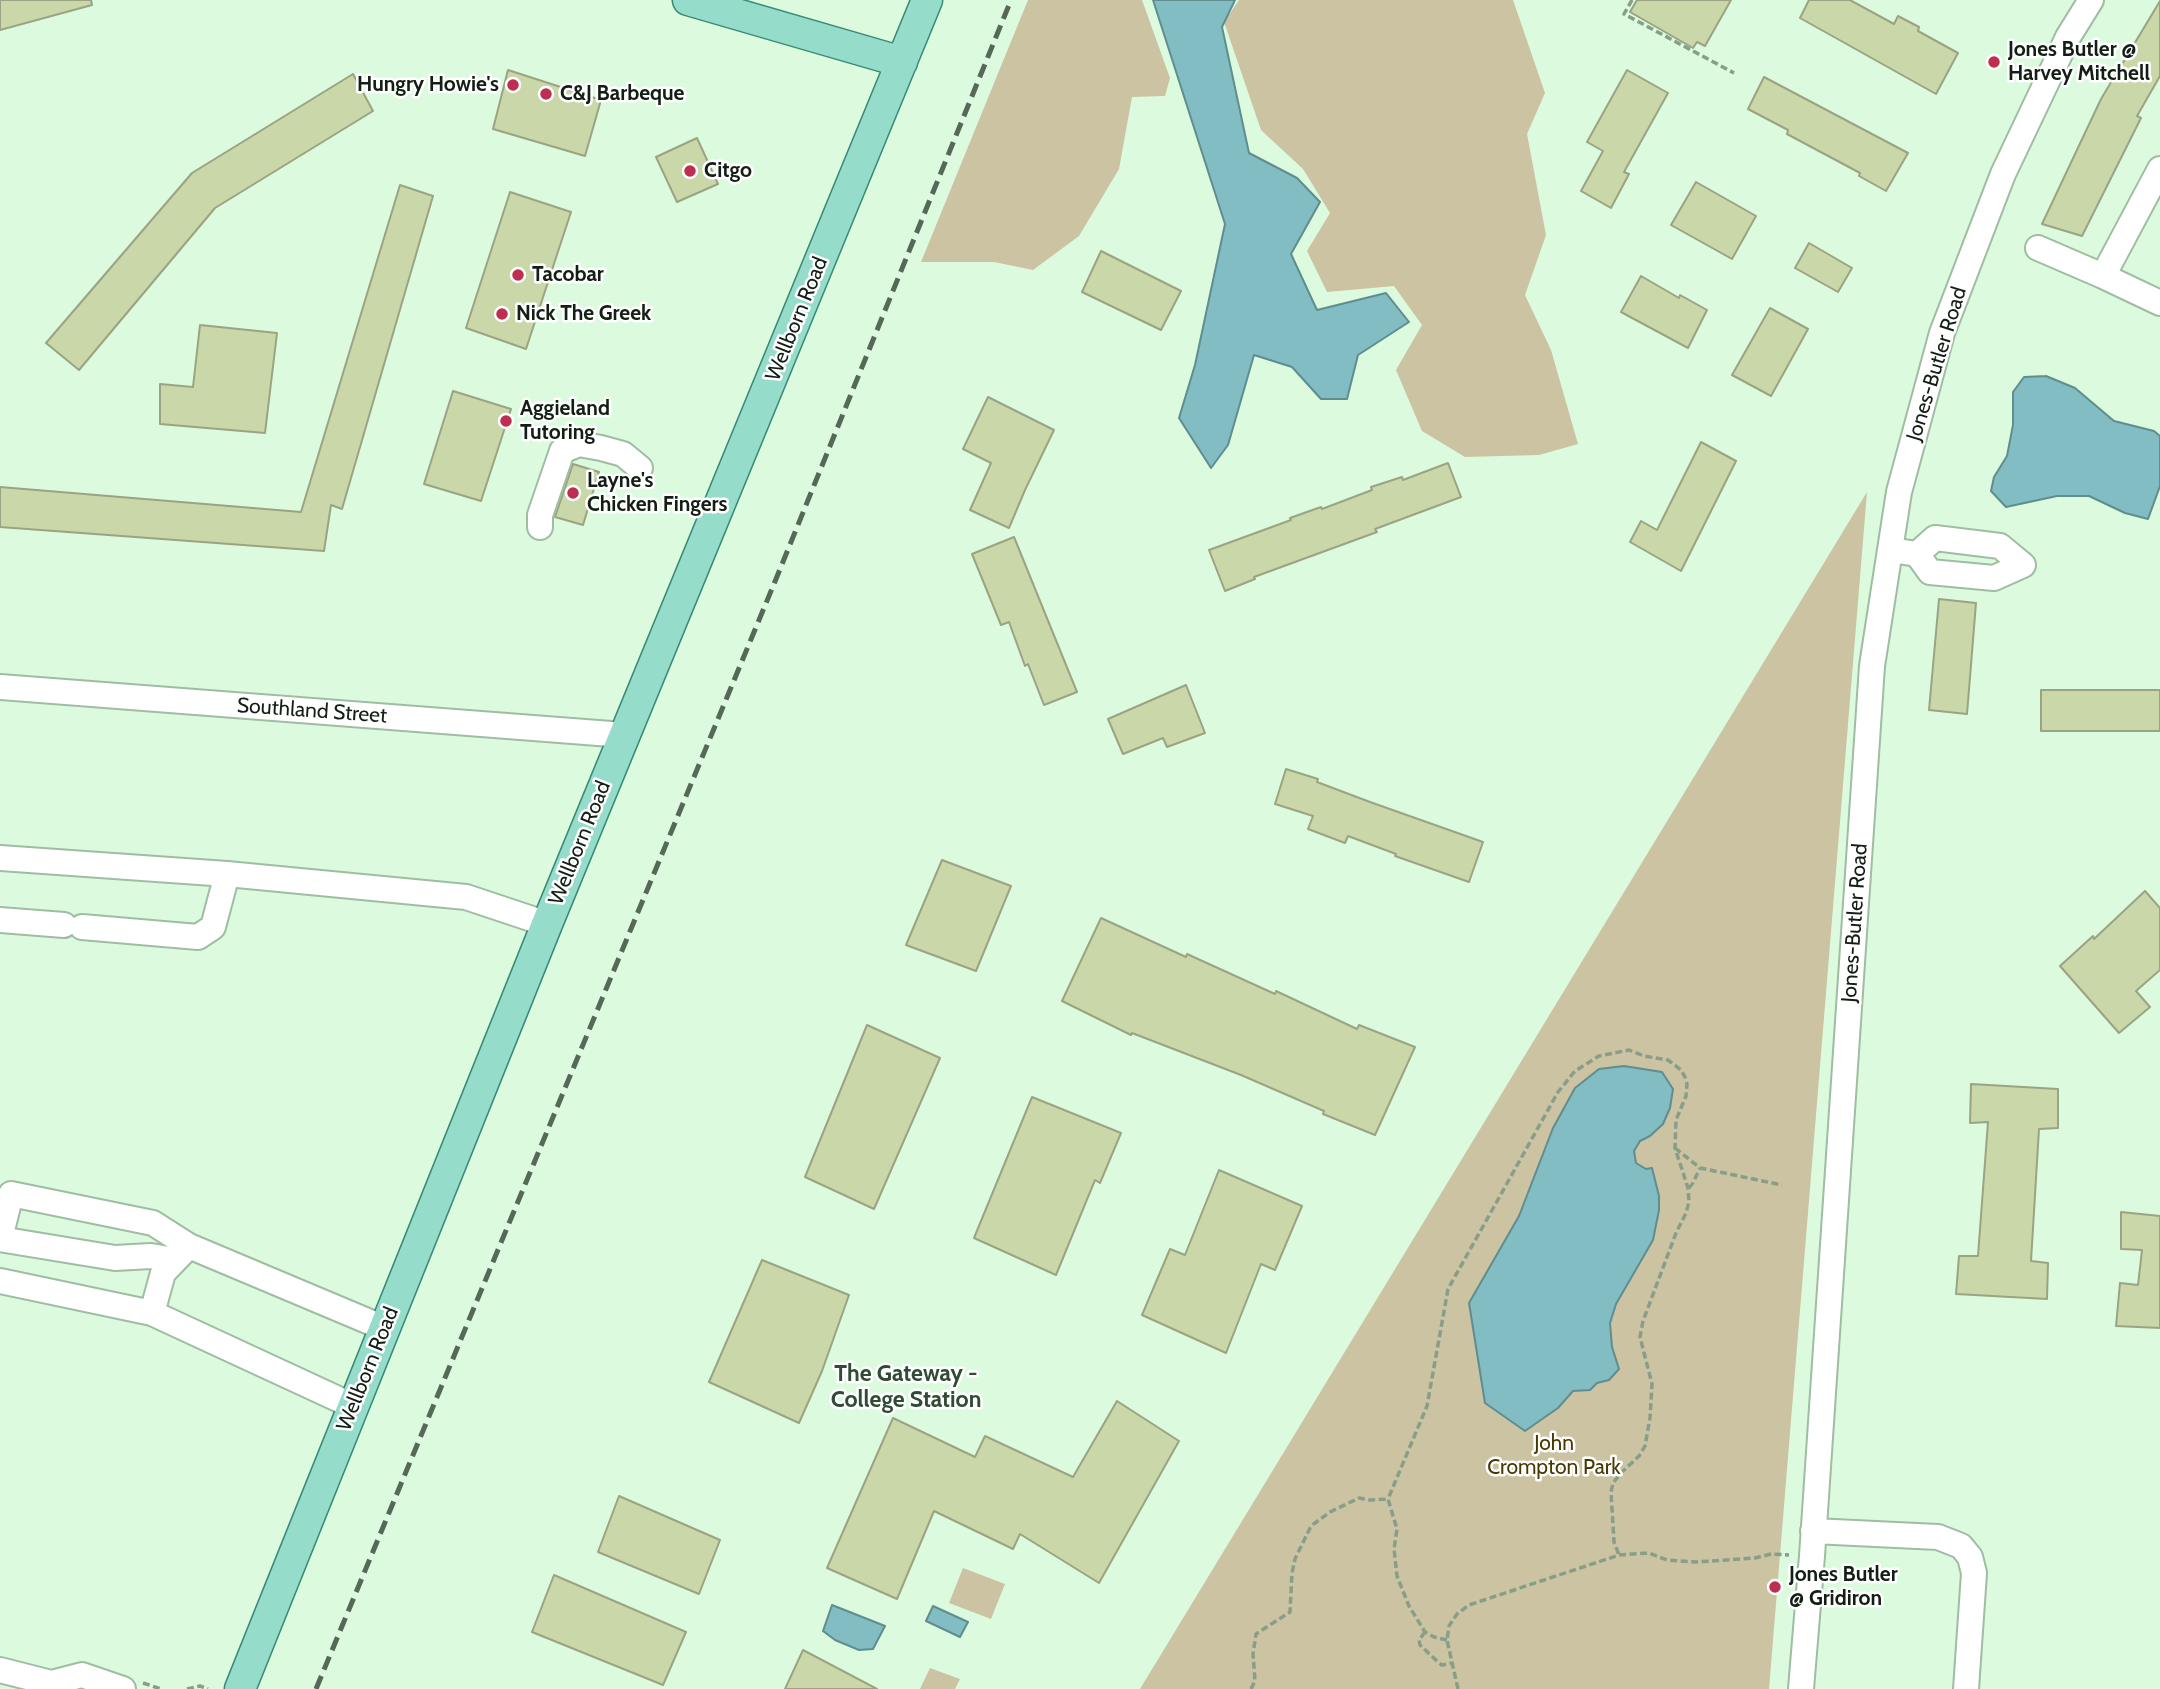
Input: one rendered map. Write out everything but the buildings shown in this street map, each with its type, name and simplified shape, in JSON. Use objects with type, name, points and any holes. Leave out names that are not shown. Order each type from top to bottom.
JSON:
[{"type":"main road","points":[[688,0],[902,62]]},
{"type":"main road","name":"Wellborn Road","points":[[240,1689],[547,924],[927,0]]},
{"type":"street","name":"Jones-Butler Road","points":[[1801,1689],[1872,666],[1899,492],[1942,333],[2003,174],[2068,37],[2091,0]]},
{"type":"street","points":[[2103,276],[2160,169]]},
{"type":"street","points":[[2038,248],[2159,301]]},
{"type":"street","points":[[540,527],[540,515],[562,451],[579,444],[601,448],[623,454],[640,467]]},
{"type":"street","points":[[1891,550],[1917,554],[1930,572],[1994,578],[2023,565],[2000,546],[1935,538],[1917,554]]},
{"type":"street","points":[[1968,576],[1971,542]]},
{"type":"street","name":"Southland Street","points":[[0,687],[624,735]]},
{"type":"street","points":[[0,858],[227,874],[466,897],[547,924]]},
{"type":"street","points":[[0,920],[198,937],[214,927],[227,874]]},
{"type":"street","points":[[182,1253],[115,1258],[0,1239],[10,1194],[153,1223],[182,1253],[384,1328]]},
{"type":"street","points":[[152,1313],[163,1273],[182,1253]]},
{"type":"street","points":[[0,1281],[152,1313],[353,1406]]},
{"type":"street","points":[[1813,1531],[1938,1537],[1961,1546],[1970,1557],[1975,1573],[1966,1689]]},
{"type":"street","points":[[0,1670],[54,1686],[82,1675],[123,1689]]},
{"type":"path","points":[[1632,0],[1624,14],[1734,73]]},
{"type":"path","points":[[1447,1640],[1425,1632],[1409,1606],[1396,1576],[1394,1549],[1397,1530],[1388,1499],[1427,1406],[1448,1289],[1558,1091],[1575,1071],[1599,1056],[1629,1050],[1668,1060],[1681,1070],[1688,1084],[1676,1120],[1675,1148],[1688,1188],[1686,1213],[1643,1321],[1640,1337],[1652,1384],[1650,1418],[1645,1446],[1613,1483],[1611,1492],[1614,1542],[1619,1555]]},
{"type":"path","points":[[1675,1148],[1700,1168],[1782,1185]]},
{"type":"path","points":[[1688,1188],[1693,1184],[1700,1168]]},
{"type":"path","points":[[1251,1689],[1255,1681],[1253,1654],[1256,1634],[1290,1612],[1295,1559],[1311,1525],[1359,1497],[1370,1500],[1388,1499]]},
{"type":"path","points":[[1458,1689],[1447,1640],[1450,1626],[1457,1614],[1469,1605],[1619,1555],[1649,1553],[1667,1560],[1696,1562],[1755,1559],[1771,1554],[1812,1556]]},
{"type":"path","points":[[1425,1632],[1419,1640],[1420,1645],[1442,1665],[1452,1663]]},
{"type":"path","points":[[187,1689],[200,1686],[208,1689]]},
{"type":"green space","points":[[1028,0],[1142,0],[1170,78],[1165,96],[1132,97],[1119,169],[1079,236],[1033,270],[994,262],[921,262]]},
{"type":"green space","points":[[1239,0],[1513,0],[1545,93],[1527,134],[1546,235],[1525,295],[1551,350],[1578,444],[1539,455],[1465,457],[1422,431],[1396,370],[1422,325],[1394,286],[1327,292],[1307,251],[1330,213],[1303,169],[1261,130],[1224,22]]},
{"type":"green space","name":"John Crompton Park","points":[[1867,492],[1769,1689],[1140,1689]]},
{"type":"green space","points":[[963,1568],[1005,1584],[991,1619],[949,1603]]},
{"type":"green space","points":[[930,1668],[960,1679],[955,1689],[920,1689]]},
{"type":"water","points":[[1153,0],[1235,0],[1222,27],[1249,153],[1297,178],[1320,202],[1291,254],[1317,310],[1386,293],[1409,322],[1358,355],[1347,399],[1321,399],[1292,367],[1254,355],[1228,445],[1211,468],[1179,418],[1195,365],[1225,224]]},
{"type":"water","points":[[2046,376],[2075,388],[2114,421],[2154,431],[2160,436],[2160,486],[2148,519],[2125,513],[2089,496],[2057,496],[2006,507],[1991,491],[1994,477],[2007,456],[2013,425],[2013,392],[2024,377]]},
{"type":"water","points":[[1624,1066],[1662,1072],[1673,1089],[1670,1108],[1663,1124],[1640,1141],[1634,1151],[1636,1163],[1646,1169],[1652,1168],[1659,1196],[1659,1210],[1653,1240],[1616,1304],[1610,1323],[1612,1347],[1619,1369],[1609,1380],[1597,1383],[1590,1390],[1573,1391],[1558,1408],[1525,1431],[1485,1403],[1469,1303],[1519,1216],[1553,1128],[1575,1088],[1599,1069]]},
{"type":"water","points":[[832,1605],[885,1626],[873,1649],[859,1650],[835,1640],[823,1631]]},
{"type":"water","points":[[933,1606],[968,1622],[960,1637],[926,1621]]},
{"type":"railway","points":[[316,1689],[776,579],[1011,0]]},
{"type":"place","name":"Jones Butler @ Harvey Mitchell","points":[[1994,62]]},
{"type":"place","name":"Hungry Howie's","points":[[513,85]]},
{"type":"place","name":"C&J Barbeque","points":[[546,94]]},
{"type":"place","name":"Citgo","points":[[690,171]]},
{"type":"place","name":"Tacobar","points":[[518,275]]},
{"type":"place","name":"Nick The Greek","points":[[502,314]]},
{"type":"place","name":"Aggieland Tutoring","points":[[506,421]]},
{"type":"place","name":"Layne's Chicken Fingers","points":[[573,493]]},
{"type":"place","name":"Jones Butler @ Gridiron","points":[[1775,1587]]},
{"type":"district","name":"The Gateway - College Station","points":[[906,1387]]}]
